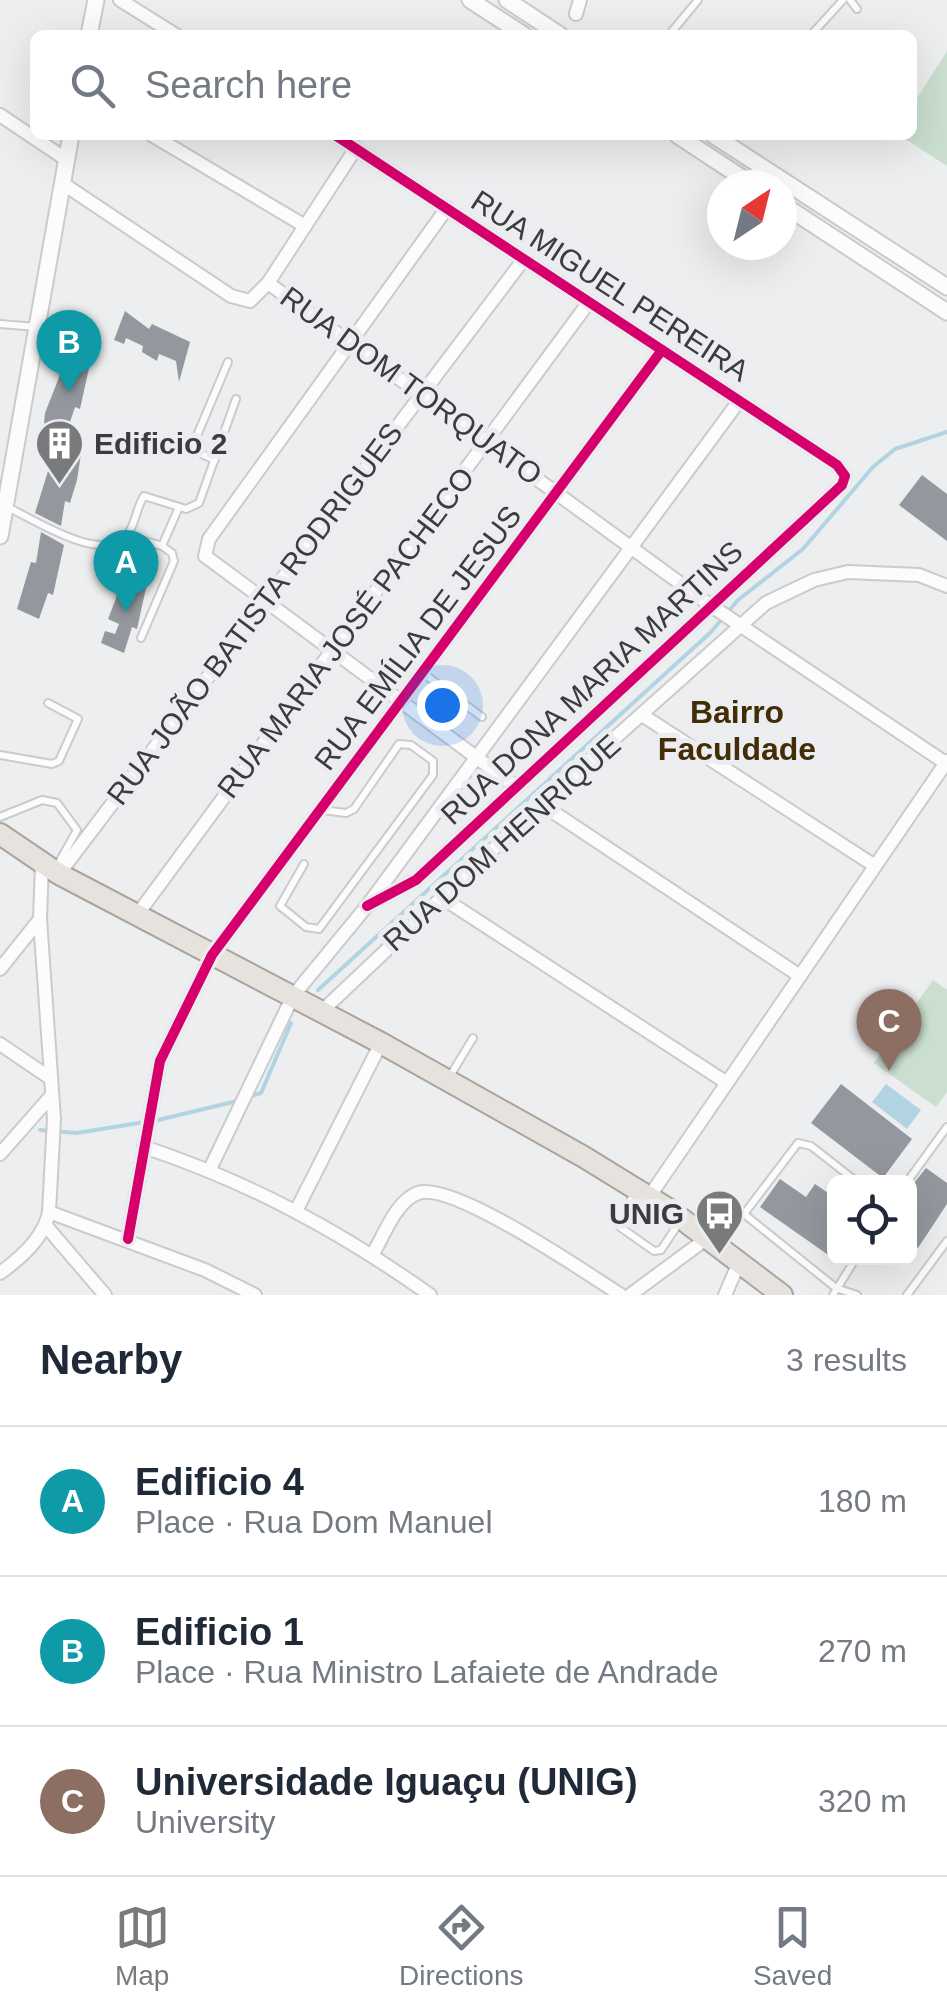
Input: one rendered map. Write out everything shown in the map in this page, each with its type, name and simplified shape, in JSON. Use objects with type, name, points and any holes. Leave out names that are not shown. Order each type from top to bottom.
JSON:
[{"type":"main road","points":[[0,834],[52,870],[381,1043],[642,1192],[782,1295]]},
{"type":"street","points":[[90,30],[96,0]]},
{"type":"street","points":[[120,0],[168,30]]},
{"type":"street","points":[[470,0],[516,30]]},
{"type":"street","points":[[507,0],[552,30]]},
{"type":"street","points":[[0,115],[30,135]]},
{"type":"street","points":[[37,140],[67,160]]},
{"type":"street","points":[[0,536],[70,140]]},
{"type":"street","points":[[160,140],[305,226]]},
{"type":"street","name":"RUA MIGUEL PEREIRA","points":[[344,140],[843,470],[842,485]]},
{"type":"street","points":[[685,140],[730,170]]},
{"type":"street","points":[[724,140],[947,287]]},
{"type":"street","points":[[64,185],[231,296],[250,301],[268,284],[356,148]]},
{"type":"street","points":[[447,208],[204,548],[209,563],[515,786]]},
{"type":"street","points":[[797,214],[947,312]]},
{"type":"street","name":"RUA JOÃO BATISTA RODRIGUES","points":[[52,870],[265,601],[524,259]]},
{"type":"street","name":"RUA DOM TORQUATO","points":[[268,284],[634,546],[714,608],[947,762]]},
{"type":"street","name":"RUA MARIA JOSÉ PACHECO","points":[[137,915],[589,302]]},
{"type":"street","name":"RUA EMÍLIA DE JESUS","points":[[128,1239],[149,1101],[160,1061],[212,955],[662,350]]},
{"type":"street","points":[[210,1169],[251,1076],[293,996],[367,906],[739,402]]},
{"type":"street","points":[[0,440],[16,446]]},
{"type":"street","name":"RUA DONA MARIA MARTINS","points":[[367,906],[416,880],[714,608],[842,485]]},
{"type":"street","name":"RUA DOM HENRIQUE","points":[[322,1011],[541,804],[642,715],[736,621],[790,590],[848,572],[919,575],[947,586]]},
{"type":"street","points":[[642,715],[875,866]]},
{"type":"street","points":[[642,1192],[727,1083],[947,762]]},
{"type":"street","points":[[541,804],[800,976]]},
{"type":"street","points":[[0,1273],[48,1219],[54,1118],[40,919],[52,870]]},
{"type":"street","points":[[441,897],[727,1083]]},
{"type":"street","points":[[0,969],[40,919]]},
{"type":"street","points":[[297,1209],[381,1043]]},
{"type":"street","points":[[0,1044],[50,1078]]},
{"type":"street","points":[[0,1154],[52,1095]]},
{"type":"street","points":[[146,1140],[297,1209],[430,1295]]},
{"type":"street","points":[[372,1254],[402,1204],[414,1194],[450,1194],[621,1295]]},
{"type":"street","points":[[48,1219],[128,1239],[256,1295]]},
{"type":"street","points":[[48,1219],[106,1295]]},
{"type":"street","points":[[630,1295],[706,1239]]},
{"type":"street","points":[[726,1295],[738,1265]]},
{"type":"lane","points":[[675,30],[698,0]]},
{"type":"lane","points":[[816,30],[846,0],[857,9]]},
{"type":"lane","points":[[0,324],[38,327]]},
{"type":"lane","points":[[215,460],[197,452],[193,445],[228,362]]},
{"type":"lane","points":[[6,506],[91,546],[105,548],[128,536],[144,496],[192,508],[200,503],[236,399]]},
{"type":"lane","points":[[162,546],[179,507]]},
{"type":"lane","points":[[128,536],[162,546],[174,560],[141,638]]},
{"type":"lane","points":[[423,673],[482,717]]},
{"type":"lane","points":[[0,755],[52,764],[59,761],[78,719],[48,703]]},
{"type":"lane","points":[[304,864],[280,906],[306,927],[318,929],[433,775],[433,761],[412,744],[399,744],[354,809],[342,814],[321,810]]},
{"type":"lane","points":[[0,817],[42,800],[57,803],[77,830],[52,870]]},
{"type":"lane","points":[[448,1080],[473,1038]]},
{"type":"lane","points":[[912,1175],[947,1127]]},
{"type":"lane","points":[[847,1175],[810,1146],[798,1144],[744,1214],[746,1220],[835,1291],[857,1295]]},
{"type":"lane","points":[[642,1192],[619,1222],[623,1231],[657,1252],[682,1219]]},
{"type":"lane","points":[[907,1295],[947,1242]]},
{"type":"lane","points":[[835,1291],[852,1265]]},
{"type":"green space","points":[[947,51],[947,166],[907,140],[917,140],[917,98]]},
{"type":"green space","points":[[933,980],[947,990],[947,1092],[936,1107],[874,1063]]},
{"type":"water","points":[[886,1084],[921,1110],[907,1129],[872,1102]]},
{"type":"building","points":[[125,311],[149,329],[152,324],[190,342],[179,382],[176,361],[159,354],[157,361],[142,352],[143,346],[126,338],[124,344],[114,340]]},
{"type":"building","points":[[69,352],[91,359],[80,409],[75,407],[69,425],[72,426],[65,449],[81,454],[77,480],[70,503],[65,501],[61,526],[35,513],[48,471],[52,472],[61,430],[44,423],[45,413]]},
{"type":"building","points":[[922,475],[947,494],[947,541],[899,505]]},
{"type":"building","points":[[41,532],[64,545],[53,595],[48,593],[39,619],[17,609],[31,562],[36,563]]},
{"type":"building","points":[[126,572],[148,579],[137,629],[132,627],[124,653],[101,643],[105,631],[115,634],[119,624],[108,619]]},
{"type":"building","points":[[841,1084],[912,1139],[885,1175],[879,1175],[811,1123]]},
{"type":"building","points":[[926,1168],[947,1183],[947,1204],[918,1248],[917,1247],[917,1179]]},
{"type":"building","points":[[780,1179],[806,1197],[815,1184],[827,1192],[827,1254],[760,1207]]},
{"type":"waterway","points":[[318,990],[711,632],[738,600],[803,549],[873,467],[895,449],[947,432]]},
{"type":"waterway","points":[[251,1096],[261,1093],[291,1023]]},
{"type":"waterway","points":[[154,1121],[237,1101]]},
{"type":"waterway","points":[[40,1130],[77,1133],[145,1122]]},
{"type":"cycle path","points":[[343,140],[837,465],[845,476],[842,485],[416,880],[367,906]]},
{"type":"cycle path","points":[[128,1239],[160,1061],[212,955],[662,350]]},
{"type":"place","name":"Edificio 1","points":[[69,392]]},
{"type":"place","name":"Edificio 2","points":[[59,486]]},
{"type":"place","name":"Edificio 4","points":[[126,612]]},
{"type":"place","name":"Universidade Iguaçu (UNIG)","points":[[889,1071]]},
{"type":"place","name":"UNIG","points":[[719,1256]]},
{"type":"district","name":"Bairro Faculdade","points":[[737,730]]}]
